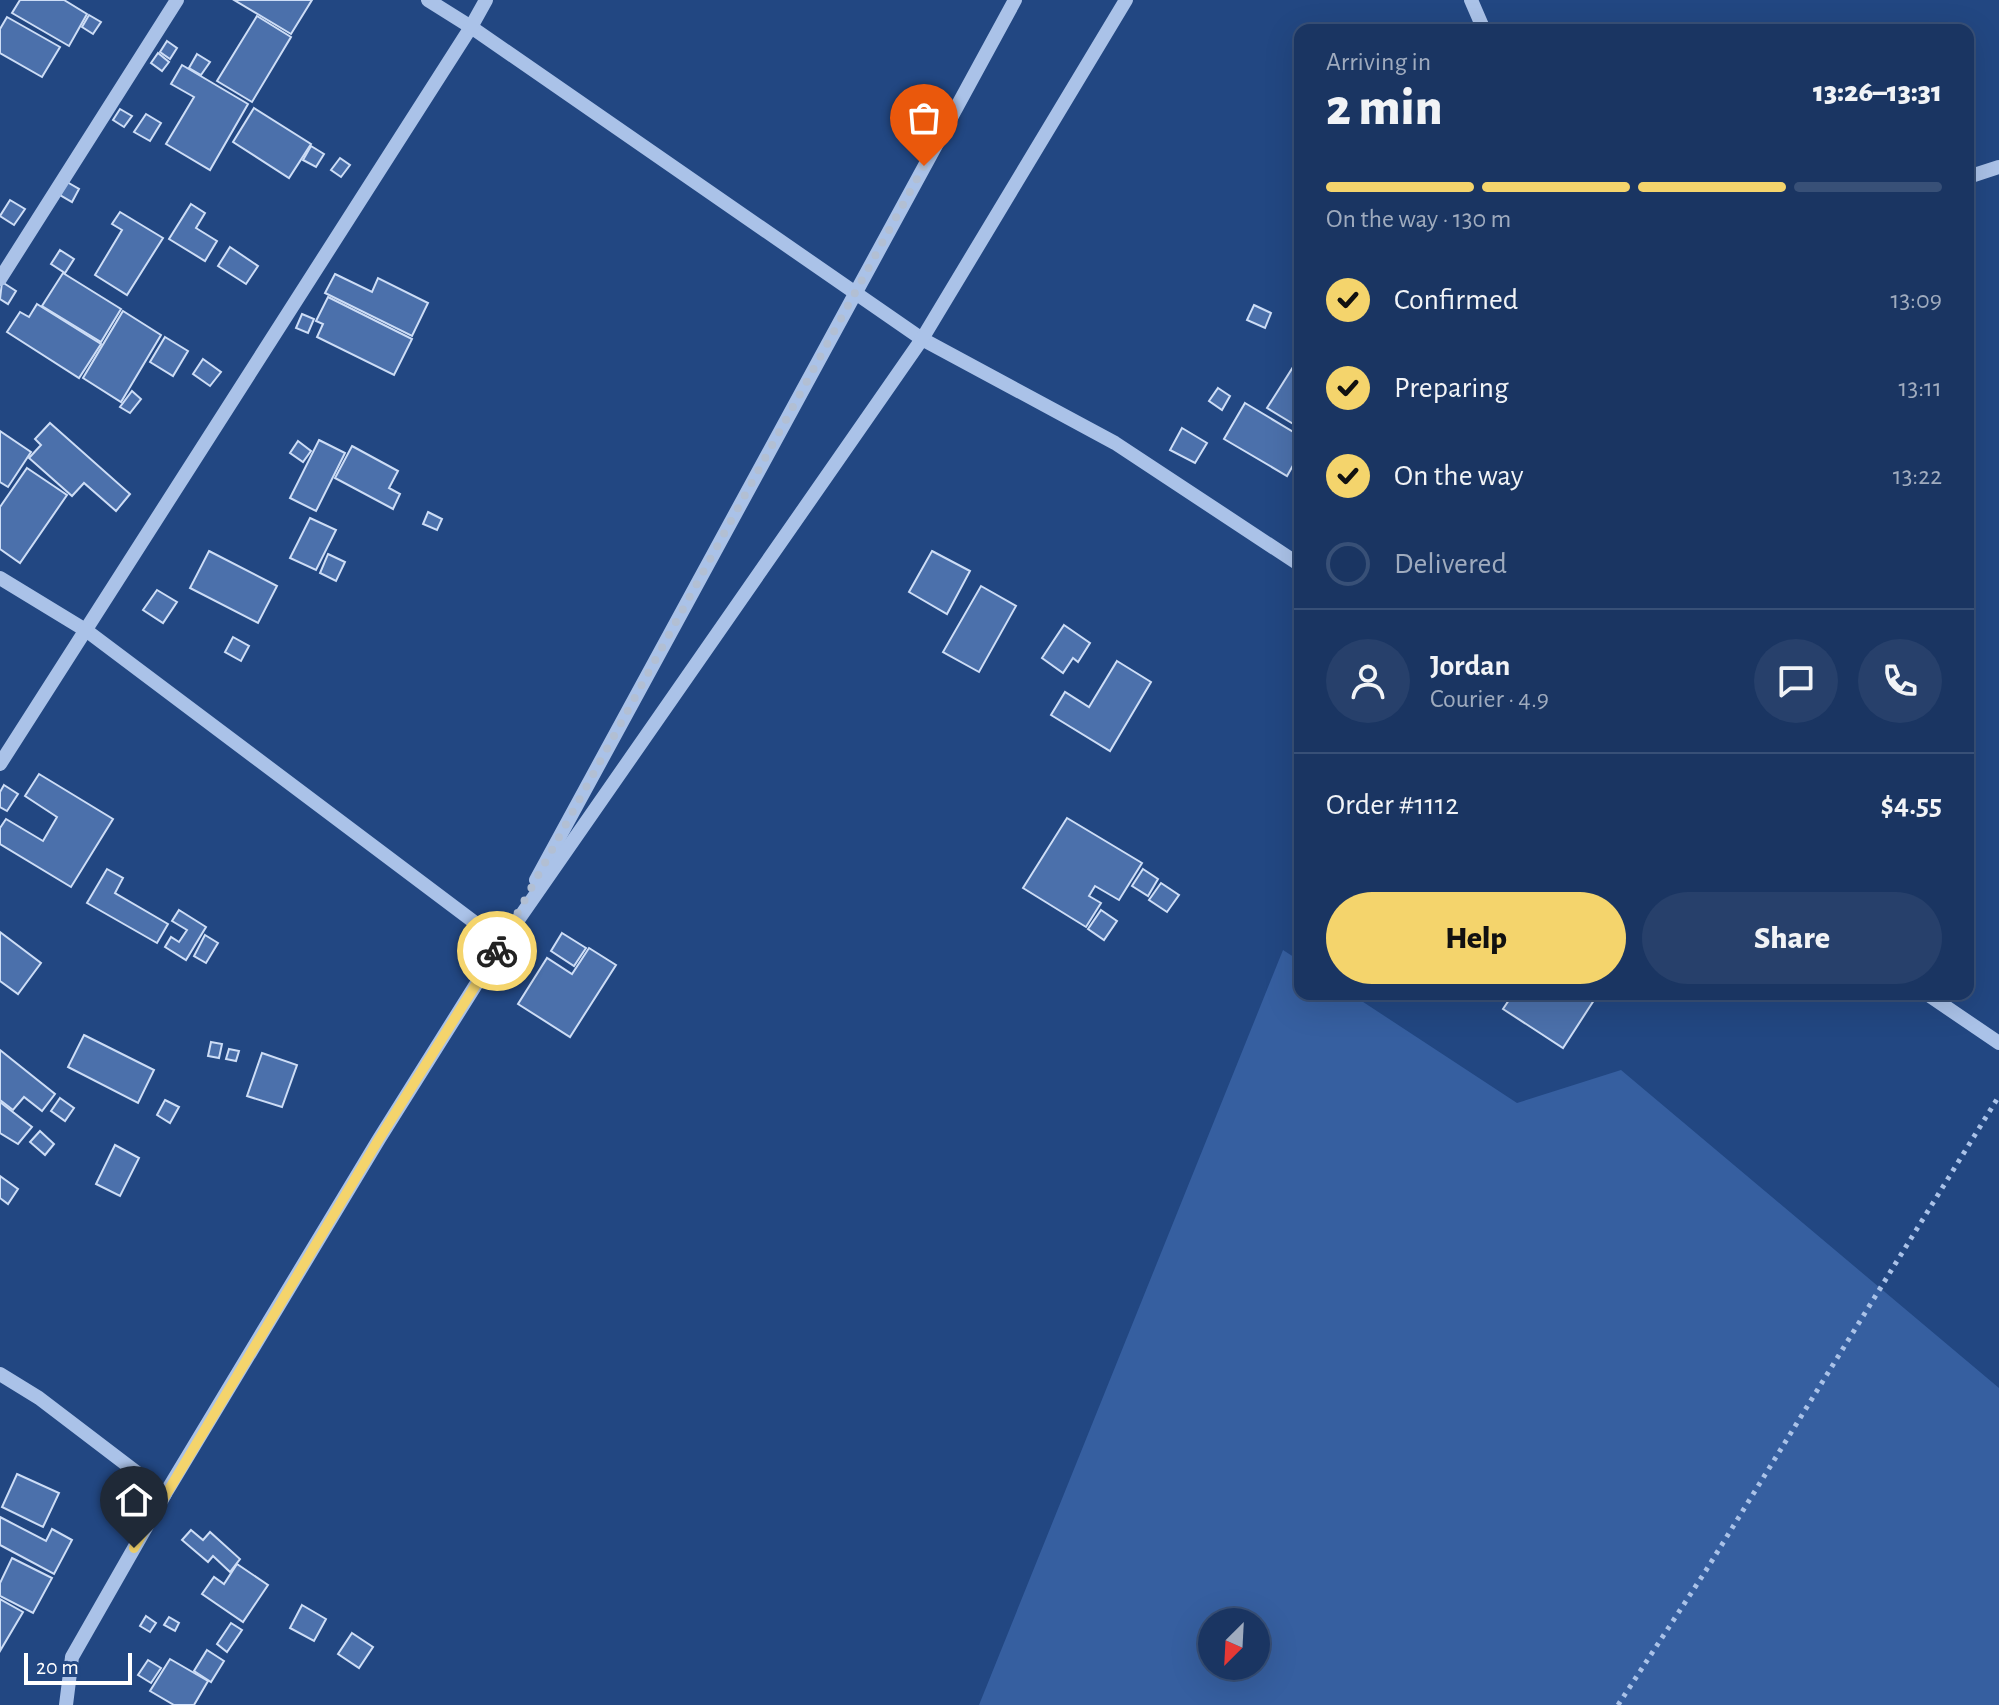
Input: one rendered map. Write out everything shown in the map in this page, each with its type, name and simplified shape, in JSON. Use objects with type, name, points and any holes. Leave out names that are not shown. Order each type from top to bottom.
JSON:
[{"type":"street","points":[[0,279],[177,0]]},
{"type":"street","points":[[428,0],[922,339],[1115,443],[1294,561]]},
{"type":"street","points":[[0,764],[486,0]]},
{"type":"street","points":[[502,943],[1015,0]]},
{"type":"street","points":[[66,1705],[72,1657],[165,1494],[379,1139],[502,943],[922,339],[1126,0]]},
{"type":"street","points":[[1471,0],[1481,24]]},
{"type":"street","points":[[1974,175],[1999,167]]},
{"type":"street","points":[[0,578],[87,631],[502,943]]},
{"type":"street","points":[[1936,1000],[1999,1043]]},
{"type":"street","points":[[0,1374],[39,1398],[165,1494]]},
{"type":"path","points":[[1618,1705],[1705,1572],[1999,1096]]},
{"type":"shaded area","points":[[1283,950],[1294,957],[1294,1000],[1360,1000],[1517,1103],[1621,1070],[1999,1388],[1999,1705],[979,1705]]},
{"type":"building","points":[[20,0],[64,0],[87,14],[69,46],[12,13]]},
{"type":"building","points":[[234,0],[312,0],[291,34]]},
{"type":"building","points":[[89,15],[101,22],[93,34],[82,27]]},
{"type":"building","points":[[257,16],[291,37],[252,102],[217,81]]},
{"type":"building","points":[[7,17],[60,47],[42,77],[0,53],[0,29]]},
{"type":"building","points":[[167,41],[177,48],[170,59],[160,52]]},
{"type":"building","points":[[158,53],[169,62],[162,71],[151,63]]},
{"type":"building","points":[[197,54],[210,62],[201,75],[189,68]]},
{"type":"building","points":[[182,65],[248,104],[210,170],[166,144],[194,97],[171,84]]},
{"type":"building","points":[[254,108],[311,144],[289,178],[233,142]]},
{"type":"building","points":[[120,109],[132,116],[124,127],[113,120]]},
{"type":"building","points":[[146,114],[161,123],[150,141],[134,132]]},
{"type":"building","points":[[311,146],[324,154],[316,167],[303,160]]},
{"type":"building","points":[[340,158],[350,165],[341,177],[331,170]]},
{"type":"building","points":[[67,182],[79,189],[72,202],[60,195]]},
{"type":"building","points":[[10,200],[25,209],[14,225],[0,216]]},
{"type":"building","points":[[191,204],[205,213],[196,228],[217,241],[205,261],[169,239]]},
{"type":"building","points":[[120,212],[163,238],[127,295],[95,275],[122,230],[112,224]]},
{"type":"building","points":[[230,247],[258,266],[246,284],[218,266]]},
{"type":"building","points":[[60,250],[74,259],[65,273],[51,264]]},
{"type":"building","points":[[63,273],[121,309],[101,342],[42,306]]},
{"type":"building","points":[[335,274],[372,292],[378,278],[428,303],[412,336],[325,293]]},
{"type":"building","points":[[2,282],[16,291],[8,304],[0,299]]},
{"type":"building","points":[[328,297],[412,339],[394,375],[317,337],[323,324],[316,321]]},
{"type":"building","points":[[37,304],[101,344],[79,378],[7,332],[20,312],[29,317]]},
{"type":"building","points":[[1254,305],[1271,313],[1265,328],[1247,320]]},
{"type":"building","points":[[123,311],[161,335],[121,402],[83,378]]},
{"type":"building","points":[[302,314],[314,319],[308,333],[296,328]]},
{"type":"building","points":[[165,337],[188,351],[173,376],[150,362]]},
{"type":"building","points":[[203,359],[221,372],[210,386],[193,374]]},
{"type":"building","points":[[1294,365],[1294,424],[1267,408]]},
{"type":"building","points":[[1218,388],[1230,396],[1222,410],[1209,401]]},
{"type":"building","points":[[132,391],[141,399],[130,413],[120,407]]},
{"type":"building","points":[[1245,403],[1294,432],[1294,464],[1287,476],[1224,439]]},
{"type":"building","points":[[50,423],[130,494],[116,511],[84,483],[72,496],[29,458],[41,445],[35,439]]},
{"type":"building","points":[[1182,428],[1207,443],[1195,463],[1170,450]]},
{"type":"building","points":[[0,431],[31,452],[8,487],[0,482]]},
{"type":"building","points":[[319,440],[345,453],[316,511],[290,498]]},
{"type":"building","points":[[298,441],[311,451],[303,462],[290,453]]},
{"type":"building","points":[[352,446],[398,471],[389,488],[400,494],[393,509],[335,478]]},
{"type":"building","points":[[27,468],[67,495],[20,563],[0,549],[0,507]]},
{"type":"building","points":[[428,512],[442,519],[437,530],[423,524]]},
{"type":"building","points":[[310,518],[336,530],[316,570],[290,558]]},
{"type":"building","points":[[209,551],[277,586],[258,623],[190,588]]},
{"type":"building","points":[[932,551],[970,571],[947,614],[909,592]]},
{"type":"building","points":[[328,554],[345,562],[336,581],[320,573]]},
{"type":"building","points":[[981,586],[1016,606],[979,672],[943,652]]},
{"type":"building","points":[[157,590],[177,602],[163,623],[143,610]]},
{"type":"building","points":[[1064,625],[1090,643],[1078,662],[1073,658],[1063,673],[1042,658]]},
{"type":"building","points":[[233,637],[249,646],[241,661],[225,652]]},
{"type":"building","points":[[1117,661],[1151,682],[1110,751],[1051,715],[1065,692],[1089,707]]},
{"type":"building","points":[[39,774],[113,819],[71,887],[0,844],[0,828],[6,819],[43,841],[57,817],[25,796]]},
{"type":"building","points":[[4,785],[18,794],[7,811],[0,807],[0,792]]},
{"type":"building","points":[[1067,818],[1142,863],[1119,900],[1095,886],[1089,896],[1101,903],[1086,927],[1023,888]]},
{"type":"building","points":[[107,869],[123,878],[115,893],[168,924],[157,943],[87,903]]},
{"type":"building","points":[[1143,869],[1158,879],[1148,896],[1132,886]]},
{"type":"building","points":[[1161,883],[1179,895],[1167,912],[1149,900]]},
{"type":"building","points":[[179,910],[206,927],[186,960],[165,947],[171,937],[179,942],[187,930],[172,921]]},
{"type":"building","points":[[1101,910],[1117,921],[1104,940],[1088,929]]},
{"type":"building","points":[[0,932],[41,963],[18,994],[0,981]]},
{"type":"building","points":[[562,933],[586,948],[574,966],[551,951]]},
{"type":"building","points":[[205,935],[218,943],[206,963],[194,956]]},
{"type":"building","points":[[589,948],[616,965],[570,1037],[518,1004],[547,958],[572,974]]},
{"type":"building","points":[[1509,1000],[1594,1000],[1563,1048],[1503,1009]]},
{"type":"building","points":[[84,1035],[154,1070],[138,1103],[68,1067]]},
{"type":"building","points":[[211,1042],[222,1044],[219,1058],[208,1056]]},
{"type":"building","points":[[229,1049],[239,1051],[236,1061],[226,1059]]},
{"type":"building","points":[[0,1050],[55,1094],[42,1111],[24,1097],[13,1110],[0,1100]]},
{"type":"building","points":[[262,1053],[297,1065],[282,1107],[247,1096]]},
{"type":"building","points":[[60,1098],[74,1108],[65,1121],[51,1111]]},
{"type":"building","points":[[165,1100],[179,1107],[170,1123],[157,1115]]},
{"type":"building","points":[[0,1102],[32,1127],[18,1144],[0,1133]]},
{"type":"building","points":[[40,1131],[54,1144],[45,1155],[30,1142]]},
{"type":"building","points":[[115,1145],[139,1158],[120,1196],[96,1184]]},
{"type":"building","points":[[0,1176],[18,1189],[8,1204],[0,1198]]},
{"type":"building","points":[[17,1474],[59,1493],[43,1527],[2,1507]]},
{"type":"building","points":[[0,1517],[46,1541],[52,1529],[72,1540],[54,1574],[0,1545]]},
{"type":"building","points":[[191,1530],[203,1540],[210,1532],[240,1559],[230,1572],[213,1556],[208,1562],[182,1540]]},
{"type":"building","points":[[12,1558],[52,1578],[33,1613],[0,1596],[0,1583]]},
{"type":"building","points":[[237,1564],[268,1585],[243,1622],[202,1594],[214,1577],[224,1584]]},
{"type":"building","points":[[0,1599],[23,1612],[0,1651]]},
{"type":"building","points":[[302,1605],[326,1619],[314,1641],[290,1628]]},
{"type":"building","points":[[146,1616],[156,1623],[150,1632],[140,1626]]},
{"type":"building","points":[[169,1617],[179,1623],[175,1631],[164,1625]]},
{"type":"building","points":[[231,1623],[242,1630],[227,1652],[217,1644]]},
{"type":"building","points":[[352,1633],[373,1647],[359,1668],[338,1654]]},
{"type":"building","points":[[207,1650],[224,1661],[211,1682],[194,1671]]},
{"type":"building","points":[[170,1659],[208,1681],[194,1705],[174,1705],[150,1691]]},
{"type":"building","points":[[148,1660],[161,1668],[151,1683],[138,1675]]},
{"type":"way so far","points":[[497,951],[924,166]]},
{"type":"route","points":[[134,1548],[379,1139],[497,951]]}]
